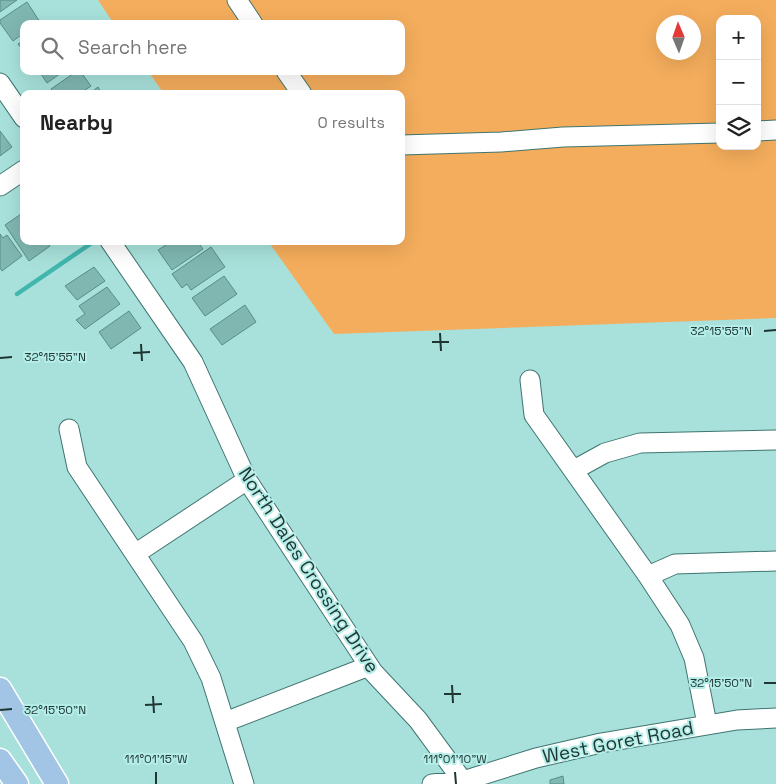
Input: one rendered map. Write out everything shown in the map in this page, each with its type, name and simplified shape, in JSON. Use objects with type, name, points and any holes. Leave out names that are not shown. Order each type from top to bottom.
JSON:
[{"type":"main road","points":[[0,688],[57,784]]},
{"type":"main road","points":[[0,760],[17,784]]},
{"type":"street","points":[[237,0],[250,20]]},
{"type":"street","points":[[289,75],[299,90]]},
{"type":"street","points":[[0,83],[20,112]]},
{"type":"street","points":[[761,131],[776,130]]},
{"type":"street","points":[[405,145],[501,142],[563,137],[716,133]]},
{"type":"street","points":[[0,186],[20,173]]},
{"type":"street","name":"North Dales Crossing Drive","points":[[113,245],[193,362],[247,480],[370,666],[418,720],[462,783]]},
{"type":"street","points":[[530,380],[534,415],[648,576],[680,625],[694,658],[707,724]]},
{"type":"street","points":[[69,429],[77,467],[193,641],[211,678],[244,784]]},
{"type":"street","points":[[574,470],[606,453],[640,443],[776,440]]},
{"type":"street","points":[[135,554],[247,480]]},
{"type":"street","points":[[648,576],[675,564],[776,560]]},
{"type":"street","points":[[225,722],[370,666]]},
{"type":"street","name":"West Goret Road","points":[[432,784],[462,783],[536,758],[600,742],[707,724],[776,718]]},
{"type":"shaded area","points":[[98,0],[776,0],[776,318],[334,334],[271,245],[405,245],[405,90],[161,90],[151,75],[405,75],[405,20],[111,20]]},
{"type":"building","points":[[0,0],[17,0],[0,12]]},
{"type":"building","points":[[27,2],[39,20],[20,20],[20,36],[13,41],[0,23],[0,20]]},
{"type":"building","points":[[42,75],[58,75],[47,83]]},
{"type":"building","points":[[71,75],[83,75],[91,86],[85,90],[51,89]]},
{"type":"building","points":[[0,131],[12,147],[0,156]]},
{"type":"building","points":[[20,215],[20,245],[50,246],[29,261],[5,225]]},
{"type":"building","points":[[0,234],[3,238],[7,235],[22,256],[2,271],[0,268]]},
{"type":"building","points":[[166,245],[200,245],[203,249],[172,270],[158,250]]},
{"type":"building","points":[[211,247],[225,267],[191,290],[187,284],[182,288],[172,274]]},
{"type":"building","points":[[94,267],[105,281],[77,300],[65,286]]},
{"type":"building","points":[[224,276],[237,294],[205,316],[192,298]]},
{"type":"building","points":[[107,287],[120,304],[85,329],[76,320],[85,314],[79,306]]},
{"type":"building","points":[[245,305],[256,322],[222,345],[210,329]]},
{"type":"building","points":[[129,311],[141,328],[111,349],[99,332]]},
{"type":"building","points":[[563,776],[564,784],[550,784],[550,780]]},
{"type":"waterway","points":[[17,294],[89,245]]}]
